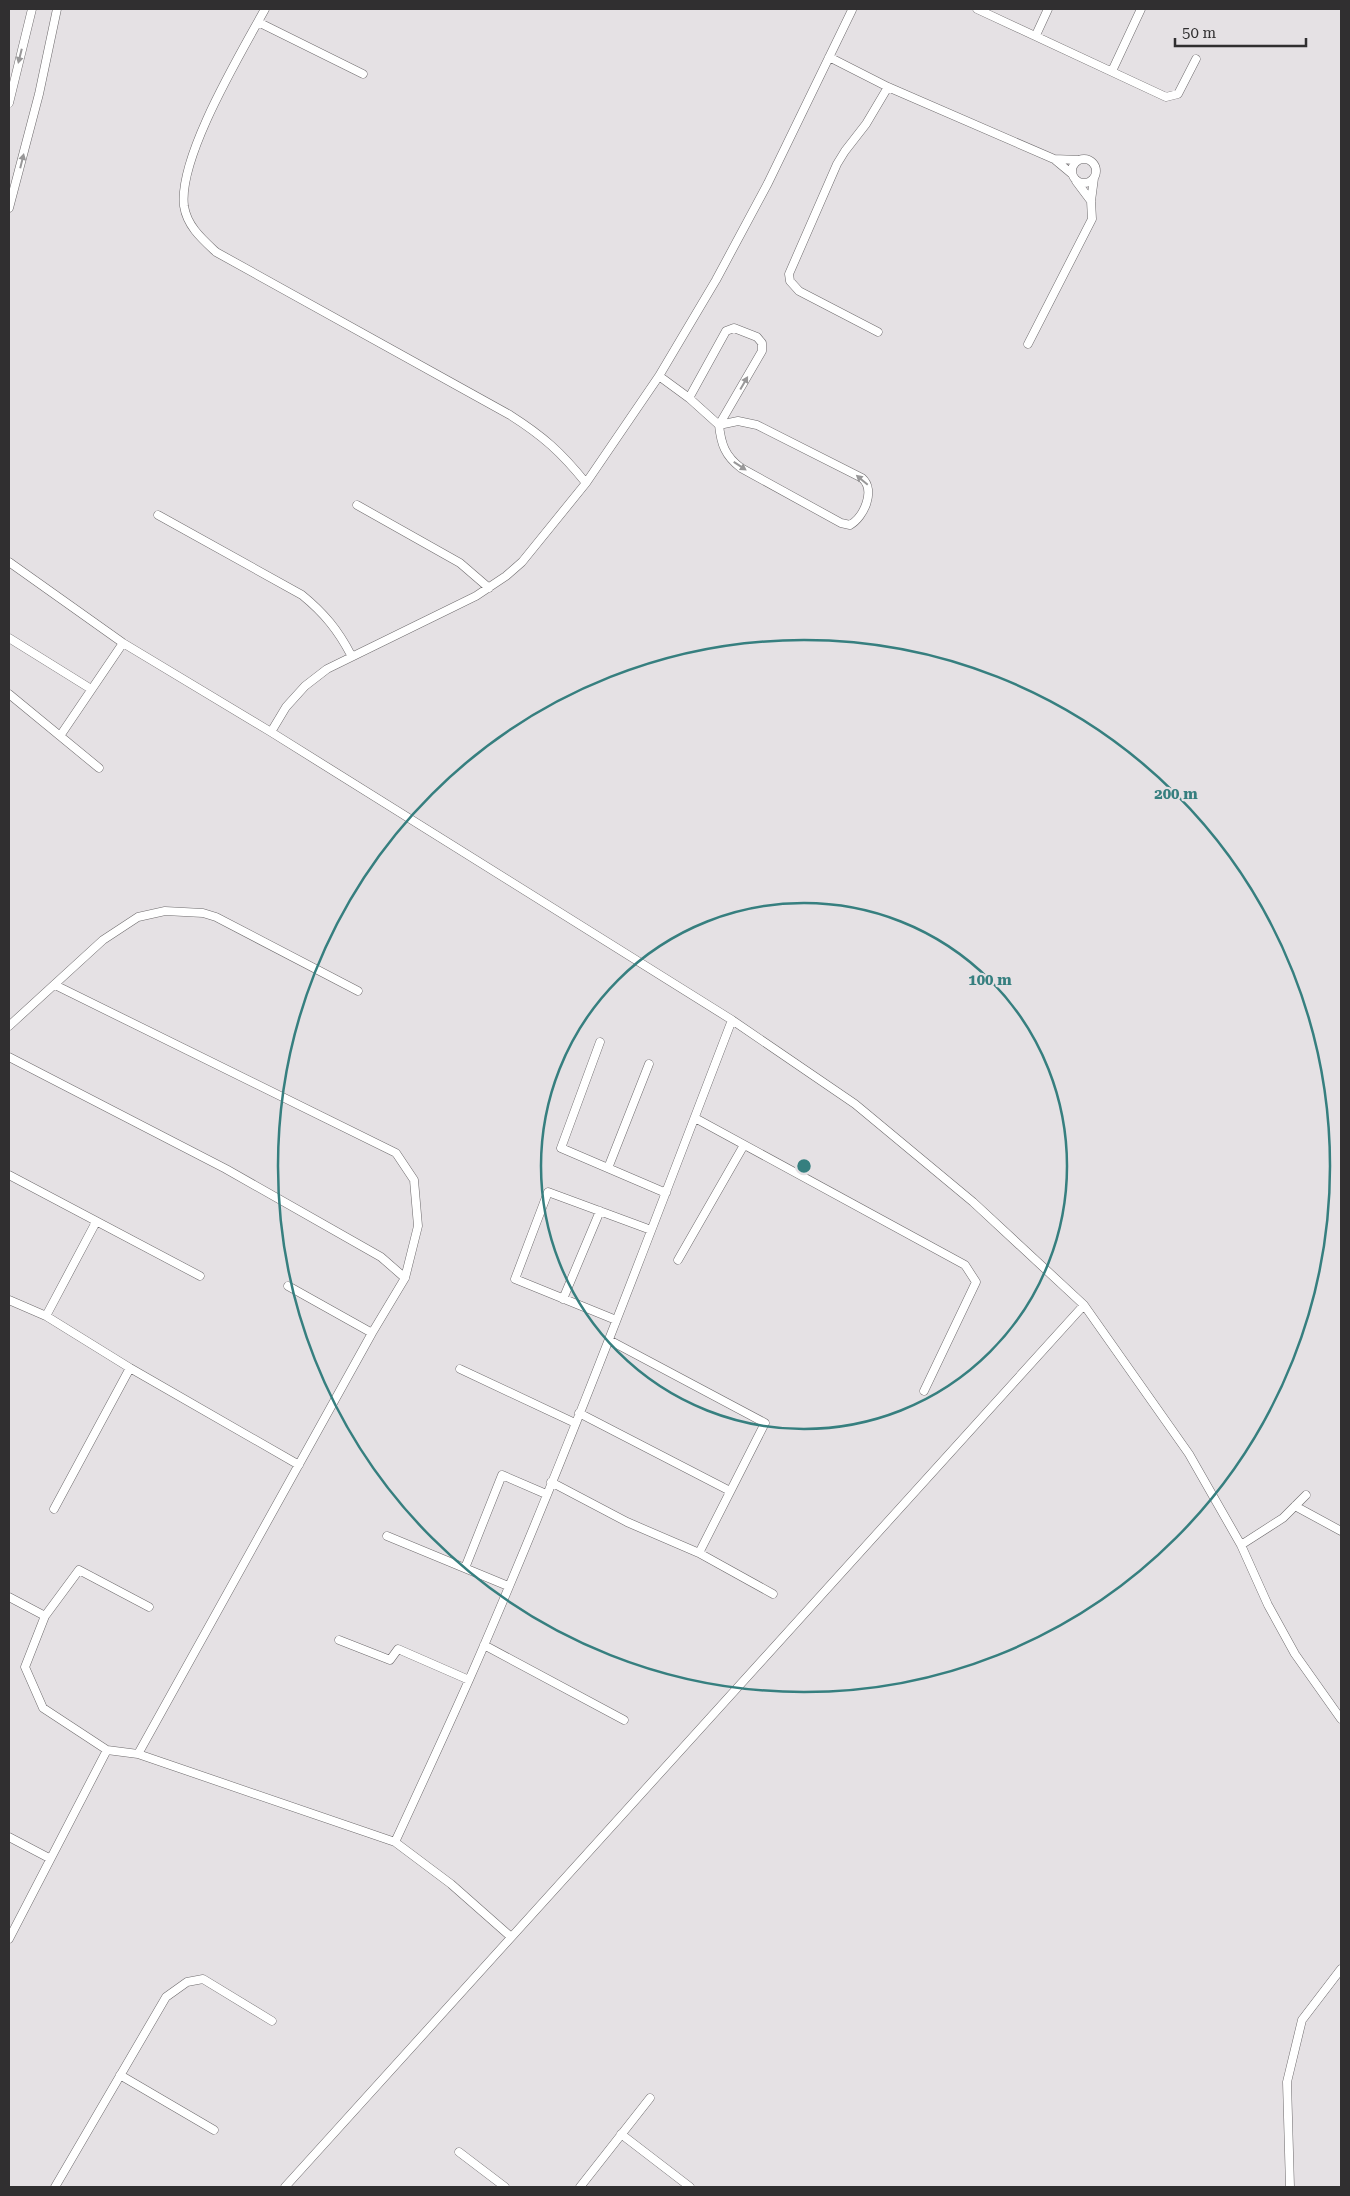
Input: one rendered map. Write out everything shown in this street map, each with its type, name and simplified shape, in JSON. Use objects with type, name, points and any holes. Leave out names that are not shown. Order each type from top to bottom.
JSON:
[{"type":"lane","points":[[9,103],[32,9]]},
{"type":"lane","points":[[9,208],[36,103],[57,9]]},
{"type":"lane","points":[[265,9],[208,118],[184,184],[184,207],[195,232],[216,252],[532,428],[563,455],[586,482]]},
{"type":"lane","points":[[271,732],[286,707],[305,686],[327,669],[489,588],[522,562],[586,482],[659,376],[720,272],[768,183],[853,9]]},
{"type":"lane","points":[[977,9],[1170,97],[1180,91],[1196,59]]},
{"type":"lane","points":[[1036,35],[1048,9]]},
{"type":"lane","points":[[1112,71],[1141,9]]},
{"type":"lane","points":[[258,22],[363,74]]},
{"type":"lane","points":[[829,57],[888,86],[1054,159],[1074,178],[1091,201]]},
{"type":"lane","points":[[878,332],[799,291],[790,281],[789,274],[837,164],[866,124],[888,86]]},
{"type":"lane","points":[[1028,344],[1092,219],[1091,201],[1096,171],[1093,163],[1086,159],[1054,159]]},
{"type":"lane","points":[[1074,178],[1073,166],[1078,160]]},
{"type":"lane","points":[[1074,178],[1088,183],[1094,178]]},
{"type":"lane","points":[[689,398],[726,331],[734,328],[739,329],[760,340],[762,351],[719,425]]},
{"type":"lane","points":[[659,376],[689,398],[719,425],[724,451],[731,461],[841,523],[850,525],[857,520],[870,492],[862,478],[757,425],[738,421],[719,425]]},
{"type":"lane","points":[[357,505],[460,563],[489,588]]},
{"type":"lane","points":[[158,515],[302,595],[322,612],[339,632],[352,655]]},
{"type":"lane","points":[[9,562],[123,643],[271,732],[732,1020],[855,1104],[972,1202],[1084,1305],[1189,1454],[1241,1544],[1268,1605],[1295,1654],[1341,1719]]},
{"type":"lane","points":[[9,638],[91,689]]},
{"type":"lane","points":[[60,736],[123,643]]},
{"type":"lane","points":[[9,694],[99,768]]},
{"type":"lane","points":[[9,1026],[104,940],[138,917],[165,911],[203,913],[216,917],[358,991]]},
{"type":"lane","points":[[54,985],[396,1153],[414,1180],[418,1226],[405,1278],[372,1333],[138,1754]]},
{"type":"lane","points":[[395,1842],[469,1680],[551,1482],[609,1340],[732,1020]]},
{"type":"lane","points":[[600,1042],[561,1148],[666,1193]]},
{"type":"lane","points":[[9,1057],[226,1169],[382,1257],[405,1278]]},
{"type":"lane","points":[[608,1168],[649,1064]]},
{"type":"lane","points":[[695,1118],[964,1265],[976,1282],[924,1391]]},
{"type":"lane","points":[[678,1260],[744,1145]]},
{"type":"lane","points":[[9,1175],[200,1276]]},
{"type":"lane","points":[[616,1320],[515,1279],[548,1192],[651,1230]]},
{"type":"lane","points":[[563,1299],[600,1211]]},
{"type":"lane","points":[[46,1316],[96,1222]]},
{"type":"lane","points":[[288,1286],[372,1333]]},
{"type":"lane","points":[[9,1300],[46,1316],[130,1368],[299,1465]]},
{"type":"lane","points":[[285,2187],[510,1936],[1084,1305]]},
{"type":"lane","points":[[609,1340],[765,1423],[700,1553]]},
{"type":"lane","points":[[54,1510],[130,1368]]},
{"type":"lane","points":[[460,1369],[575,1423]]},
{"type":"lane","points":[[579,1413],[730,1491]]},
{"type":"lane","points":[[465,1568],[502,1475],[546,1494]]},
{"type":"lane","points":[[551,1482],[627,1522],[700,1553],[773,1594]]},
{"type":"lane","points":[[1241,1544],[1270,1527],[1296,1506],[1306,1494]]},
{"type":"lane","points":[[1296,1506],[1341,1531]]},
{"type":"lane","points":[[387,1536],[508,1586]]},
{"type":"lane","points":[[149,1607],[79,1570],[44,1616],[25,1667],[43,1708],[107,1750],[138,1754],[395,1842],[451,1884],[510,1936]]},
{"type":"lane","points":[[9,1597],[44,1616]]},
{"type":"lane","points":[[339,1640],[390,1660],[398,1649],[469,1680]]},
{"type":"lane","points":[[484,1645],[624,1720]]},
{"type":"lane","points":[[9,1939],[49,1858],[107,1750]]},
{"type":"lane","points":[[9,1837],[49,1858]]},
{"type":"lane","points":[[1290,2187],[1286,2082],[1302,2020],[1341,1969]]},
{"type":"lane","points":[[59,2186],[120,2075],[166,1997],[187,1982],[203,1979],[272,2022]]},
{"type":"lane","points":[[120,2075],[214,2130]]},
{"type":"lane","points":[[580,2187],[650,2098]]},
{"type":"lane","points":[[621,2134],[690,2187]]},
{"type":"lane","points":[[459,2152],[505,2187]]}]
